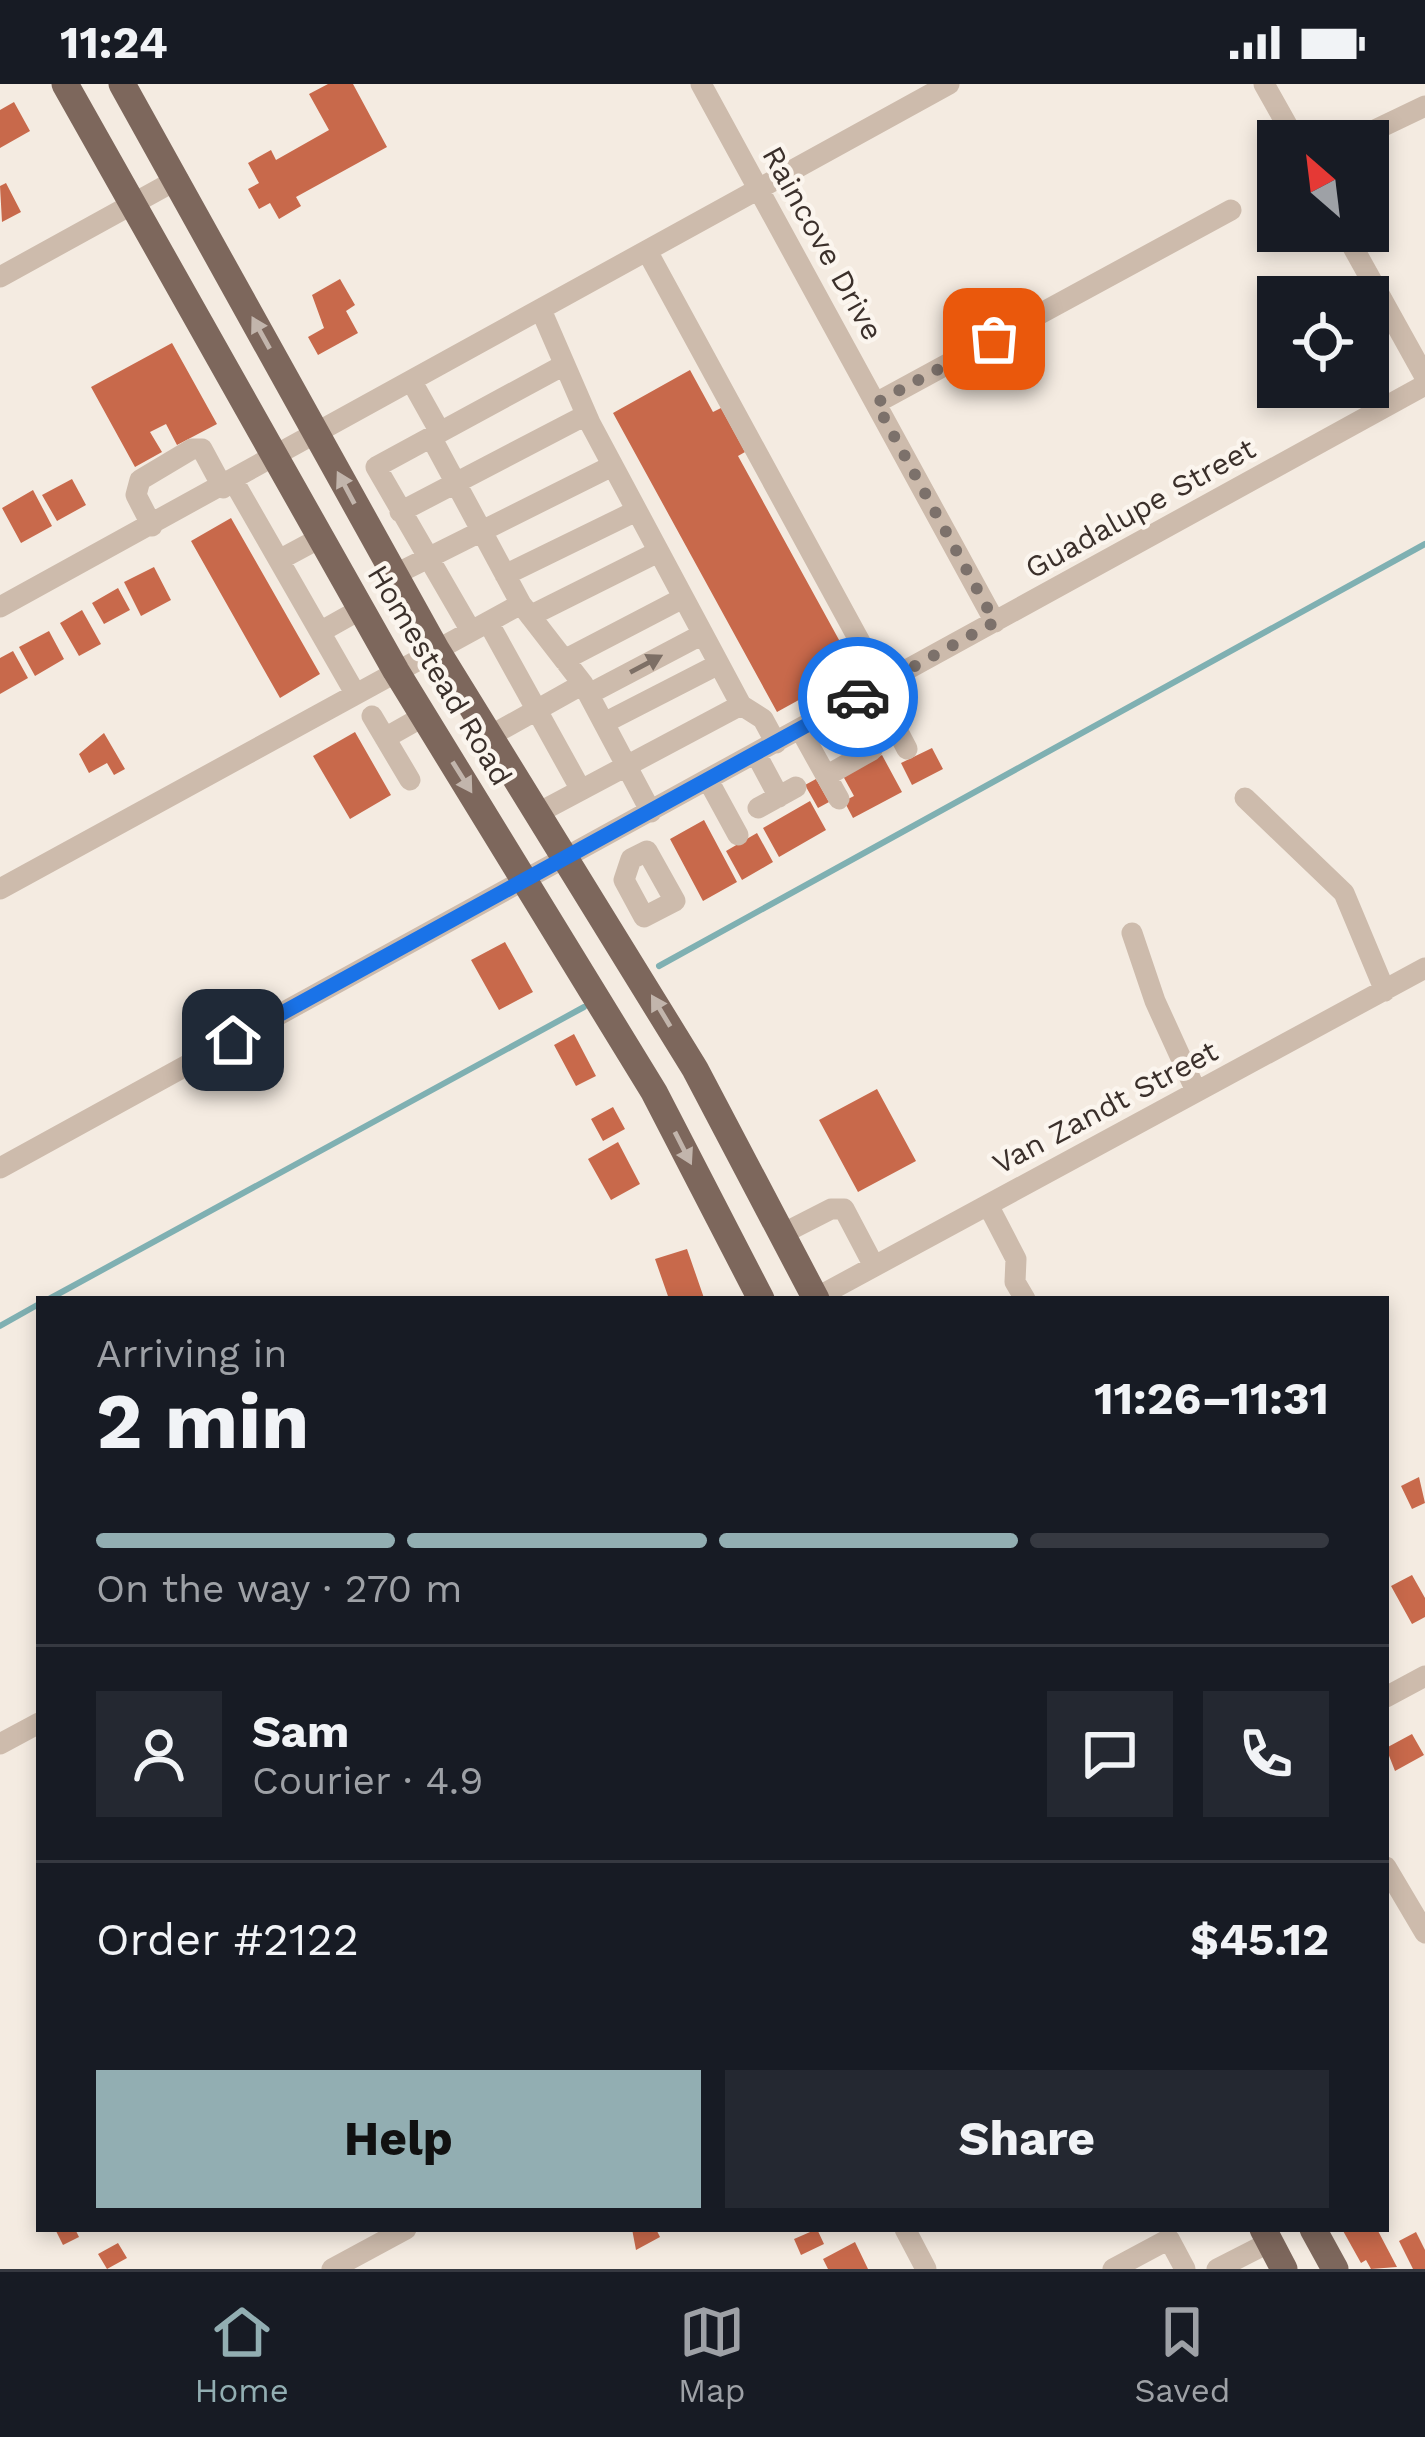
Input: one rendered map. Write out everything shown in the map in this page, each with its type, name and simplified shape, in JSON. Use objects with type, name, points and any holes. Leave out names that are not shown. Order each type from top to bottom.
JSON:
[{"type":"main road","name":"Homestead Road","points":[[65,84],[137,204],[396,670],[654,1092],[758,1296]]},
{"type":"main road","name":"Homestead Road","points":[[122,84],[436,649],[695,1069],[813,1296]]},
{"type":"main road","points":[[654,1092],[695,1069]]},
{"type":"main road","points":[[1315,2232],[1335,2269]]},
{"type":"main road","points":[[1266,2235],[1284,2269]]},
{"type":"street","name":"Raincove Drive","points":[[701,84],[995,622]]},
{"type":"street","points":[[0,608],[950,84]]},
{"type":"street","points":[[1264,84],[1284,120]]},
{"type":"street","points":[[1389,123],[1425,106]]},
{"type":"street","points":[[0,278],[178,179]]},
{"type":"street","points":[[876,403],[1231,210]]},
{"type":"street","points":[[647,251],[879,686],[907,749]]},
{"type":"street","points":[[1355,252],[1425,381]]},
{"type":"street","points":[[541,310],[586,415],[741,705],[763,719],[766,748],[788,792],[758,808]]},
{"type":"street","points":[[564,365],[376,467],[425,559],[537,710],[581,790]]},
{"type":"street","name":"Guadalupe Street","points":[[0,1168],[1425,381]]},
{"type":"street","points":[[412,382],[455,482],[525,610],[586,689],[651,812]]},
{"type":"street","points":[[400,512],[586,415]]},
{"type":"street","points":[[152,526],[136,495],[140,480],[192,448],[202,449],[279,560],[355,693]]},
{"type":"street","points":[[394,575],[612,466]]},
{"type":"street","points":[[505,574],[636,511]]},
{"type":"street","points":[[279,560],[320,538]]},
{"type":"street","points":[[0,889],[479,626],[658,552]]},
{"type":"street","points":[[564,660],[683,598]]},
{"type":"street","points":[[320,632],[361,609]]},
{"type":"street","points":[[490,736],[703,634]]},
{"type":"street","points":[[604,723],[719,664]]},
{"type":"street","points":[[538,813],[741,705]]},
{"type":"street","points":[[826,776],[872,750],[838,709]]},
{"type":"street","points":[[372,716],[410,780]]},
{"type":"street","points":[[386,738],[424,716]]},
{"type":"street","points":[[800,729],[839,799]]},
{"type":"street","points":[[708,781],[738,835]]},
{"type":"street","points":[[1245,798],[1344,893],[1384,991]]},
{"type":"street","points":[[624,827],[639,855]]},
{"type":"street","points":[[647,851],[675,901],[644,917],[635,902],[623,880],[631,859],[647,851]]},
{"type":"street","points":[[604,920],[635,902]]},
{"type":"street","points":[[1132,934],[1170,1039],[1196,1091]]},
{"type":"street","name":"Van Zandt Street","points":[[820,1296],[1425,968]]},
{"type":"street","points":[[988,1204],[1016,1258],[1015,1282],[1023,1296]]},
{"type":"street","points":[[782,1234],[831,1209],[844,1209],[874,1266]]},
{"type":"street","points":[[1389,1695],[1425,1677]]},
{"type":"street","points":[[0,1744],[36,1725]]},
{"type":"street","points":[[1389,1872],[1425,1934]]},
{"type":"street","points":[[332,2269],[400,2232]]},
{"type":"street","points":[[907,2232],[926,2269]]},
{"type":"street","points":[[1217,2269],[1242,2263],[1266,2235]]},
{"type":"street","points":[[1113,2269],[1169,2239],[1185,2269]]},
{"type":"building","points":[[328,84],[353,84],[387,147],[296,197],[301,206],[279,219],[270,203],[259,209],[248,189],[259,183],[248,163],[271,150],[276,160],[329,130],[309,94]]},
{"type":"building","points":[[14,102],[30,131],[0,148],[0,110]]},
{"type":"building","points":[[6,183],[21,212],[2,222],[0,186]]},
{"type":"building","points":[[340,279],[355,305],[346,311],[358,333],[318,355],[308,337],[324,328],[312,295]]},
{"type":"building","points":[[172,343],[217,424],[177,445],[166,424],[150,432],[162,452],[135,467],[91,387]]},
{"type":"building","points":[[690,370],[713,412],[721,408],[745,452],[738,456],[855,669],[777,712],[613,413]]},
{"type":"building","points":[[72,479],[86,505],[57,521],[42,495]]},
{"type":"building","points":[[33,490],[52,526],[21,543],[2,508]]},
{"type":"building","points":[[231,518],[320,674],[280,698],[191,541]]},
{"type":"building","points":[[154,567],[171,600],[141,616],[124,582]]},
{"type":"building","points":[[118,588],[130,610],[104,624],[92,603]]},
{"type":"building","points":[[82,610],[101,644],[79,656],[60,623]]},
{"type":"building","points":[[49,631],[64,659],[35,676],[19,647]]},
{"type":"building","points":[[13,651],[28,678],[0,694],[0,658]]},
{"type":"building","points":[[355,732],[391,795],[350,819],[313,756]]},
{"type":"building","points":[[104,733],[125,769],[114,775],[107,763],[89,773],[79,754]]},
{"type":"building","points":[[932,748],[943,769],[912,785],[901,763]]},
{"type":"building","points":[[882,755],[902,792],[853,818],[844,801],[854,796],[843,776]]},
{"type":"building","points":[[816,779],[829,802],[818,808],[805,785]]},
{"type":"building","points":[[810,801],[826,830],[779,857],[763,828]]},
{"type":"building","points":[[704,820],[737,882],[703,901],[670,839]]},
{"type":"building","points":[[757,833],[773,862],[742,880],[726,851]]},
{"type":"building","points":[[505,942],[533,992],[499,1010],[471,960]]},
{"type":"building","points":[[574,1034],[596,1076],[576,1086],[554,1045]]},
{"type":"building","points":[[877,1089],[916,1161],[858,1192],[819,1120]]},
{"type":"building","points":[[613,1107],[625,1129],[603,1141],[591,1119]]},
{"type":"building","points":[[618,1142],[640,1184],[611,1200],[588,1159]]},
{"type":"building","points":[[687,1249],[703,1296],[668,1296],[655,1259]]},
{"type":"building","points":[[1419,1477],[1425,1503],[1412,1509],[1401,1486]]},
{"type":"building","points":[[1412,1575],[1425,1598],[1425,1617],[1412,1624],[1391,1586]]},
{"type":"building","points":[[1412,1734],[1424,1755],[1395,1771],[1389,1746]]},
{"type":"building","points":[[56,2232],[76,2232],[79,2237],[63,2245]]},
{"type":"building","points":[[633,2232],[658,2232],[660,2237],[636,2250]]},
{"type":"building","points":[[818,2232],[824,2244],[801,2255],[794,2239]]},
{"type":"building","points":[[1344,2232],[1379,2232],[1397,2267],[1371,2269],[1366,2260],[1361,2263]]},
{"type":"building","points":[[1416,2232],[1425,2250],[1425,2269],[1413,2269],[1399,2241]]},
{"type":"building","points":[[855,2242],[868,2269],[828,2269],[823,2259]]},
{"type":"building","points":[[118,2243],[127,2258],[107,2269],[98,2254]]},
{"type":"waterway","points":[[659,966],[1425,544]]},
{"type":"waterway","points":[[54,1296],[584,1007]]},
{"type":"waterway","points":[[0,1326],[36,1306]]},
{"type":"way so far","points":[[858,697],[995,622],[876,403],[994,339]]},
{"type":"route","points":[[233,1040],[858,697]]}]
